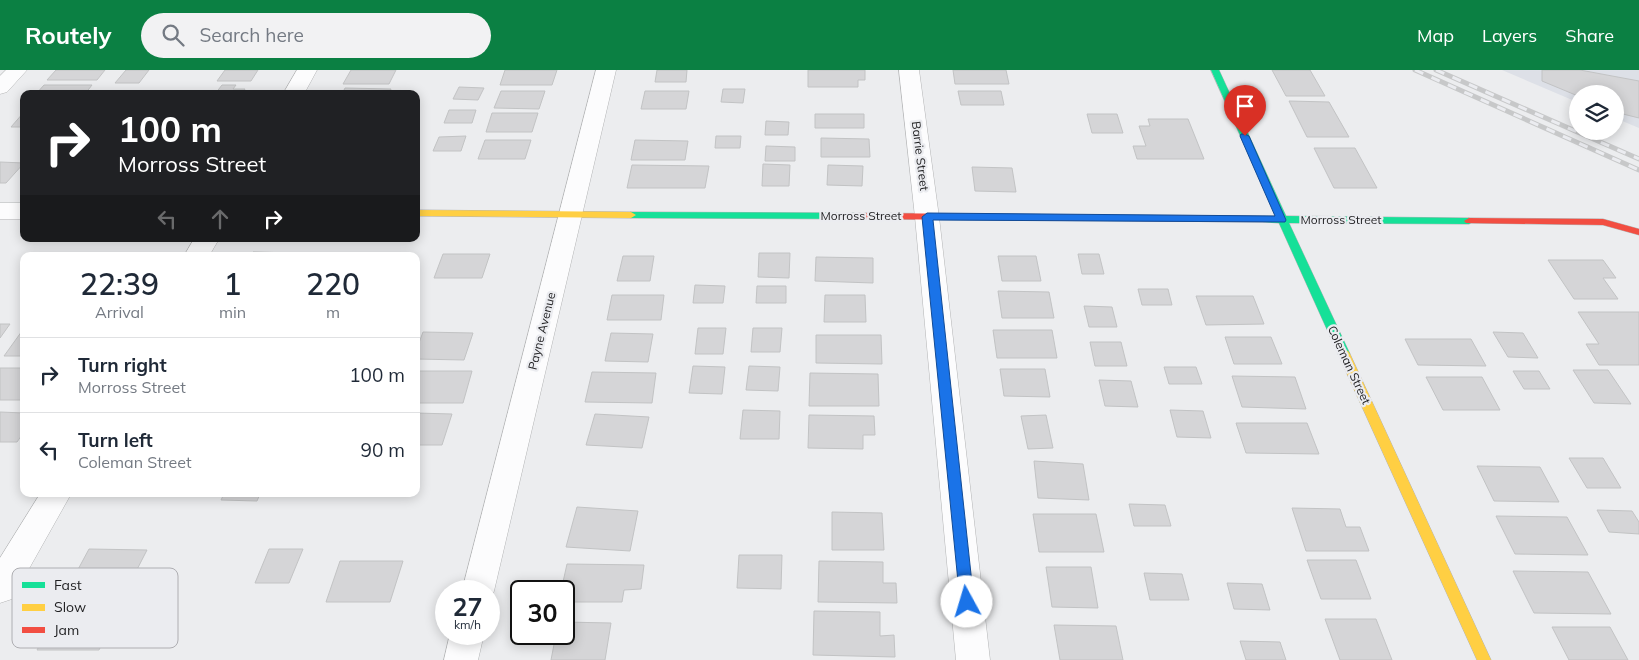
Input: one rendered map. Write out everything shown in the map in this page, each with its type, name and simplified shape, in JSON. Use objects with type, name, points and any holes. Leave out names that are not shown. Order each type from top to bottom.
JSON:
[{"type":"street","points":[[0,88],[17,70]]},
{"type":"street","points":[[295,90],[307,70]]},
{"type":"street","name":"Payne Avenue","points":[[481,580],[606,70]]},
{"type":"street","name":"Barrie Street","points":[[909,70],[927,217],[973,660]]},
{"type":"street","name":"Coleman Street","points":[[1215,70],[1484,660]]},
{"type":"street","points":[[0,211],[20,211]]},
{"type":"street","name":"Morross Street","points":[[420,213],[1603,222],[1637,231]]},
{"type":"street","points":[[0,588],[54,497]]},
{"type":"street","points":[[461,660],[465,645]]},
{"type":"shaded area","points":[[1502,70],[1639,70],[1639,128],[1624,122],[1624,85],[1569,85],[1569,99]]},
{"type":"building","points":[[56,70],[105,70],[97,80],[47,80]]},
{"type":"building","points":[[126,70],[149,70],[139,83],[115,83]]},
{"type":"building","points":[[225,70],[258,70],[251,81],[217,81]]},
{"type":"building","points":[[351,70],[396,70],[389,84],[343,84]]},
{"type":"building","points":[[505,70],[557,70],[552,85],[500,85]]},
{"type":"building","points":[[657,70],[687,70],[686,82],[655,82]]},
{"type":"building","points":[[808,70],[865,70],[865,80],[858,80],[858,87],[808,87]]},
{"type":"building","points":[[953,70],[1006,70],[1009,84],[955,84]]},
{"type":"building","points":[[1272,70],[1310,70],[1325,96],[1286,96]]},
{"type":"building","points":[[1542,70],[1580,70],[1639,81],[1639,118],[1624,114],[1624,85],[1569,85],[1569,92],[1542,81]]},
{"type":"building","points":[[44,85],[92,85],[88,90],[40,90]]},
{"type":"building","points":[[222,85],[236,85],[233,89],[245,89],[244,90],[218,90]]},
{"type":"building","points":[[459,87],[484,88],[478,100],[453,99]]},
{"type":"building","points":[[345,88],[391,89],[391,90],[344,90]]},
{"type":"building","points":[[723,89],[745,89],[743,103],[721,102]]},
{"type":"building","points":[[501,91],[545,91],[539,109],[494,108]]},
{"type":"building","points":[[645,91],[689,91],[686,109],[641,109]]},
{"type":"building","points":[[958,91],[1001,91],[1004,105],[961,105]]},
{"type":"building","points":[[1289,101],[1329,102],[1349,137],[1307,137]]},
{"type":"building","points":[[449,110],[476,110],[472,123],[444,123]]},
{"type":"building","points":[[492,113],[538,113],[532,132],[486,132]]},
{"type":"building","points":[[815,114],[864,114],[864,128],[815,128]]},
{"type":"building","points":[[1087,114],[1117,114],[1123,133],[1092,133]]},
{"type":"building","points":[[20,117],[20,127],[11,127]]},
{"type":"building","points":[[1148,119],[1188,119],[1204,159],[1137,159],[1133,146],[1146,146],[1139,126],[1150,126]]},
{"type":"building","points":[[766,121],[789,122],[788,135],[765,135]]},
{"type":"building","points":[[466,136],[461,151],[433,151],[439,137]]},
{"type":"building","points":[[716,136],[741,136],[740,148],[715,148]]},
{"type":"building","points":[[821,138],[869,139],[870,157],[821,157]]},
{"type":"building","points":[[485,140],[531,140],[525,159],[478,159]]},
{"type":"building","points":[[635,140],[688,141],[685,160],[631,160]]},
{"type":"building","points":[[766,146],[795,147],[795,161],[765,161]]},
{"type":"building","points":[[1314,148],[1355,148],[1377,188],[1334,188]]},
{"type":"building","points":[[0,162],[20,163],[20,167],[6,183],[0,183]]},
{"type":"building","points":[[763,164],[790,165],[789,186],[762,186]]},
{"type":"building","points":[[632,165],[709,166],[705,188],[627,188]]},
{"type":"building","points":[[828,165],[863,166],[862,186],[827,185]]},
{"type":"building","points":[[972,167],[1012,168],[1016,192],[975,191]]},
{"type":"building","points":[[759,253],[790,253],[789,278],[758,277]]},
{"type":"building","points":[[443,254],[490,254],[482,278],[434,278]]},
{"type":"building","points":[[1078,254],[1099,254],[1104,274],[1082,274]]},
{"type":"building","points":[[623,256],[654,256],[650,281],[617,281]]},
{"type":"building","points":[[998,256],[1036,256],[1041,281],[1002,281]]},
{"type":"building","points":[[816,257],[873,258],[873,283],[815,281]]},
{"type":"building","points":[[1548,260],[1603,260],[1616,278],[1603,278],[1618,299],[1574,299]]},
{"type":"building","points":[[695,285],[725,286],[723,303],[693,303]]},
{"type":"building","points":[[757,286],[786,286],[786,303],[756,303]]},
{"type":"building","points":[[1138,289],[1168,289],[1172,305],[1142,305]]},
{"type":"building","points":[[998,291],[1049,292],[1054,318],[1002,318]]},
{"type":"building","points":[[612,295],[664,295],[661,320],[607,320]]},
{"type":"building","points":[[825,295],[865,295],[866,322],[824,322]]},
{"type":"building","points":[[1196,296],[1253,296],[1264,324],[1206,325]]},
{"type":"building","points":[[1084,306],[1112,307],[1117,327],[1089,327]]},
{"type":"building","points":[[1578,312],[1639,312],[1639,365],[1599,365],[1586,344],[1599,344]]},
{"type":"building","points":[[0,324],[10,324],[0,338]]},
{"type":"building","points":[[698,328],[726,328],[723,354],[695,354]]},
{"type":"building","points":[[753,328],[782,328],[780,352],[751,352]]},
{"type":"building","points":[[993,330],[1052,330],[1057,358],[997,358]]},
{"type":"building","points":[[423,332],[473,333],[464,360],[420,359],[420,340]]},
{"type":"building","points":[[1493,332],[1523,333],[1538,358],[1508,357]]},
{"type":"building","points":[[611,333],[653,334],[648,362],[605,361]]},
{"type":"building","points":[[20,334],[20,356],[4,356]]},
{"type":"building","points":[[816,335],[881,335],[882,364],[816,363]]},
{"type":"building","points":[[1225,337],[1271,337],[1282,364],[1234,364]]},
{"type":"building","points":[[1405,339],[1471,339],[1486,366],[1418,365]]},
{"type":"building","points":[[1090,342],[1121,342],[1127,366],[1095,366]]},
{"type":"building","points":[[693,366],[725,367],[722,394],[689,393]]},
{"type":"building","points":[[749,366],[780,367],[778,391],[746,390]]},
{"type":"building","points":[[1164,367],[1196,367],[1202,384],[1169,384]]},
{"type":"building","points":[[0,368],[20,368],[20,400],[0,400]]},
{"type":"building","points":[[1000,369],[1045,369],[1050,397],[1004,396]]},
{"type":"building","points":[[1573,370],[1608,370],[1631,404],[1594,403]]},
{"type":"building","points":[[420,371],[472,371],[463,403],[420,403]]},
{"type":"building","points":[[1513,371],[1539,371],[1550,389],[1524,389]]},
{"type":"building","points":[[592,372],[656,373],[652,403],[585,402]]},
{"type":"building","points":[[810,373],[878,374],[879,406],[809,406]]},
{"type":"building","points":[[1232,376],[1295,377],[1306,409],[1242,407]]},
{"type":"building","points":[[1426,377],[1482,377],[1500,410],[1443,410]]},
{"type":"building","points":[[1099,380],[1131,381],[1138,407],[1105,406]]},
{"type":"building","points":[[743,410],[780,411],[779,439],[740,439]]},
{"type":"building","points":[[1170,410],[1203,411],[1211,438],[1177,437]]},
{"type":"building","points":[[0,412],[20,413],[20,438],[17,442],[0,442]]},
{"type":"building","points":[[420,413],[452,414],[442,445],[420,445]]},
{"type":"building","points":[[595,414],[649,417],[642,448],[586,445]]},
{"type":"building","points":[[809,415],[874,416],[875,435],[863,435],[863,449],[808,448]]},
{"type":"building","points":[[1046,415],[1053,448],[1028,449],[1021,416]]},
{"type":"building","points":[[1236,423],[1307,423],[1319,454],[1246,453]]},
{"type":"building","points":[[1569,458],[1603,458],[1621,488],[1587,488]]},
{"type":"building","points":[[1034,461],[1083,464],[1089,500],[1038,498]]},
{"type":"building","points":[[1477,466],[1540,467],[1559,502],[1494,501]]},
{"type":"building","points":[[222,497],[259,497],[257,501],[221,500]]},
{"type":"building","points":[[1129,504],[1165,505],[1171,526],[1134,526]]},
{"type":"building","points":[[577,507],[638,511],[630,551],[566,547]]},
{"type":"building","points":[[1292,508],[1340,509],[1346,527],[1360,527],[1369,551],[1306,551]]},
{"type":"building","points":[[1597,510],[1632,511],[1639,522],[1639,534],[1609,532]]},
{"type":"building","points":[[832,512],[882,513],[884,550],[832,550]]},
{"type":"building","points":[[1033,514],[1096,514],[1104,552],[1039,552]]},
{"type":"building","points":[[1496,516],[1567,517],[1588,555],[1515,554]]},
{"type":"building","points":[[89,549],[147,550],[138,568],[79,568]]},
{"type":"building","points":[[269,549],[303,549],[289,583],[255,583]]},
{"type":"building","points":[[739,555],[782,555],[781,589],[737,588]]},
{"type":"building","points":[[1307,560],[1356,560],[1371,599],[1321,599]]},
{"type":"building","points":[[340,561],[403,561],[390,602],[326,602]]},
{"type":"building","points":[[819,561],[883,562],[883,583],[896,583],[897,603],[818,602]]},
{"type":"building","points":[[567,564],[644,565],[641,589],[624,590],[622,602],[575,602],[575,580],[563,580]]},
{"type":"building","points":[[1046,567],[1091,567],[1098,608],[1052,607]]},
{"type":"building","points":[[1513,571],[1588,572],[1611,614],[1534,613]]},
{"type":"building","points":[[1144,573],[1182,574],[1189,600],[1150,600]]},
{"type":"building","points":[[1227,583],[1262,584],[1270,610],[1234,609]]},
{"type":"building","points":[[814,611],[880,612],[880,636],[894,635],[895,657],[813,655]]},
{"type":"building","points":[[1325,619],[1376,619],[1392,660],[1340,660]]},
{"type":"building","points":[[575,622],[611,623],[605,660],[551,660],[554,645],[575,645]]},
{"type":"building","points":[[1054,625],[1116,626],[1123,660],[1060,660]]},
{"type":"building","points":[[1552,627],[1610,627],[1628,660],[1569,660]]},
{"type":"building","points":[[1240,641],[1280,642],[1286,660],[1246,660]]},
{"type":"building","points":[[38,648],[100,648],[99,650],[37,650]]},
{"type":"railway","points":[[1415,70],[1639,170]]},
{"type":"railway","points":[[1436,70],[1639,159]]},
{"type":"traffic: fast","points":[[1215,70],[1344,354]]},
{"type":"traffic: fast","points":[[631,215],[861,216]]},
{"type":"traffic: fast","points":[[1264,219],[1469,221]]},
{"type":"traffic: slow","points":[[420,213],[631,215]]},
{"type":"traffic: slow","points":[[1344,354],[1484,660]]},
{"type":"traffic: jam","points":[[861,216],[1264,219]]},
{"type":"traffic: jam","points":[[1469,221],[1603,222],[1639,232]]},
{"type":"route","points":[[967,602],[927,217],[1252,218],[1282,220],[1245,136]]}]
